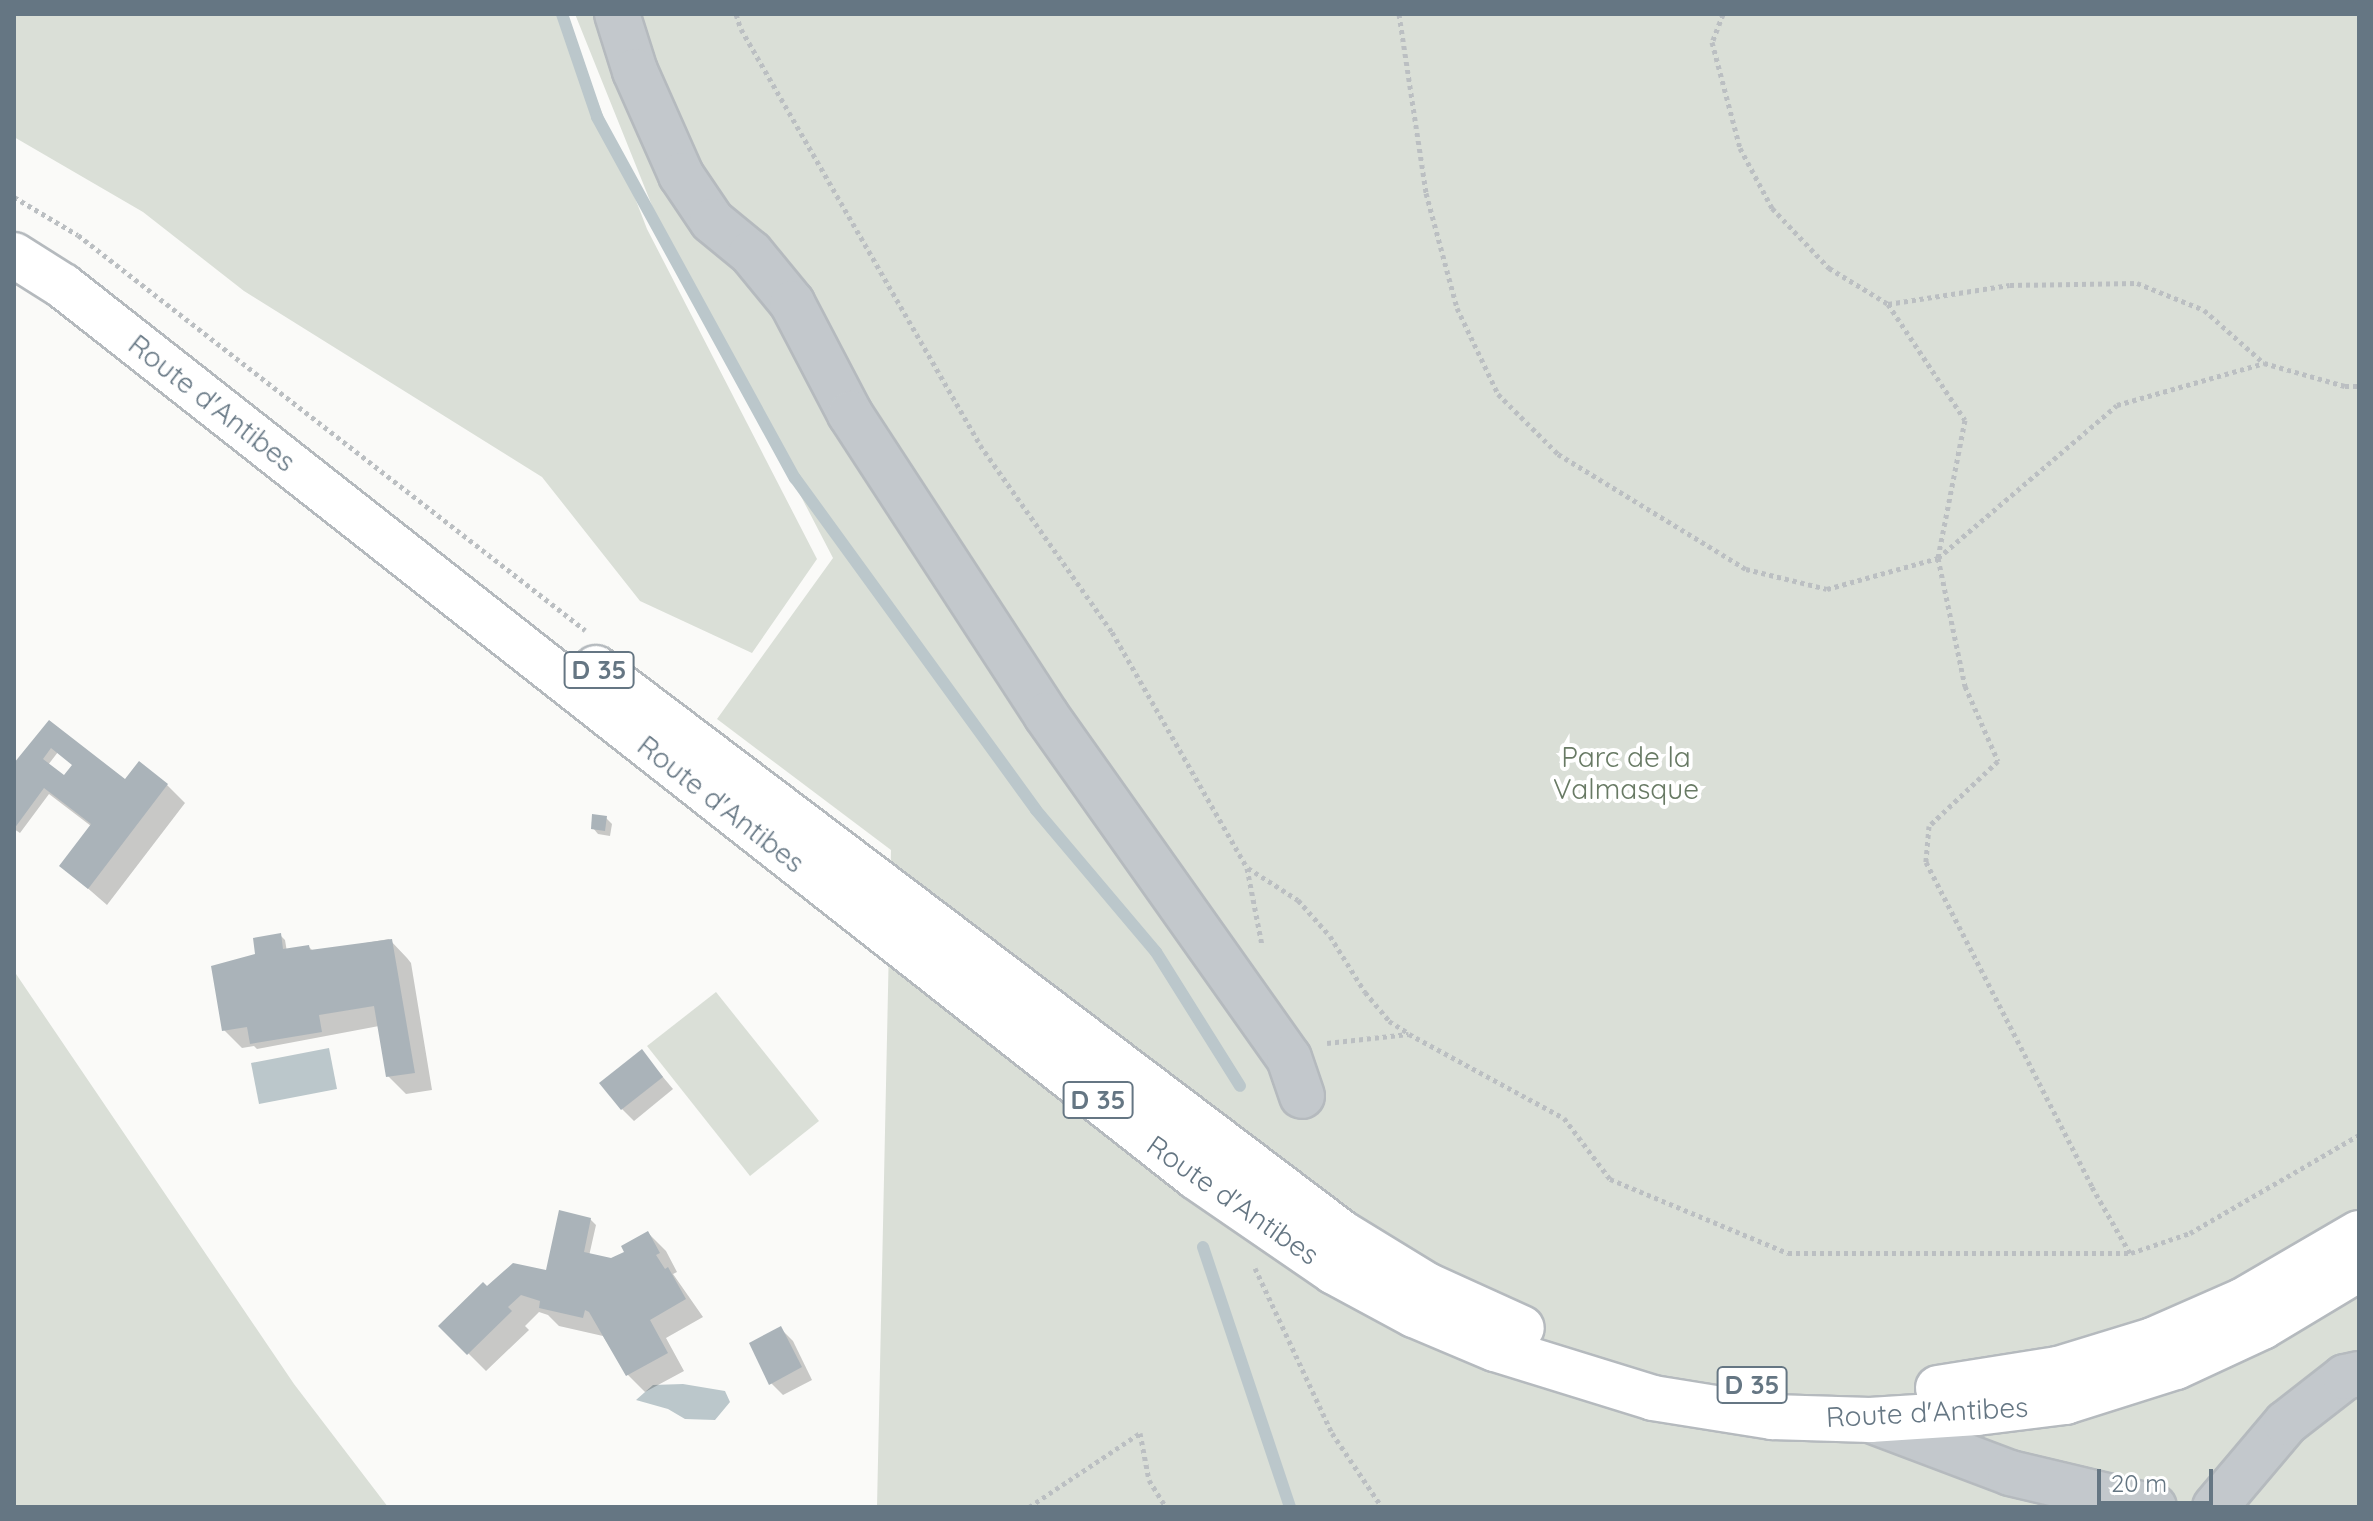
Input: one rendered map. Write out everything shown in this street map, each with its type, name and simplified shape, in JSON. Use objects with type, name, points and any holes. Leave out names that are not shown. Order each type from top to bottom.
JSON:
[{"type":"main road","name":"Route d'Antibes","points":[[14,228],[54,254],[1342,1233],[1427,1285],[1506,1323],[1654,1370],[1774,1389],[1867,1394],[1973,1384],[2058,1369],[2153,1340],[2242,1301],[2359,1233]]},
{"type":"main road","name":"Route d'Antibes","points":[[14,255],[63,286],[1156,1146],[1334,1272],[1414,1315],[1495,1349],[1653,1398],[1772,1417],[1870,1420],[1977,1413],[2065,1402],[2176,1367],[2262,1327],[2359,1269]]},
{"type":"lane","points":[[617,14],[635,71],[681,175],[712,221],[751,253],[792,303],[850,414],[1046,715],[1289,1058],[1302,1096]]},
{"type":"lane","points":[[2215,1507],[2286,1423],[2345,1377],[2359,1374]]},
{"type":"lane","points":[[1870,1420],[2010,1473],[2154,1507]]},
{"type":"path","points":[[736,14],[749,43],[980,445],[1112,632],[1247,868],[1264,958]]},
{"type":"path","points":[[1399,14],[1426,193],[1457,308],[1498,394],[1558,454],[1746,569],[1827,589],[1938,558],[2117,405],[2264,363]]},
{"type":"path","points":[[1723,14],[1712,42],[1740,148],[1772,208],[1829,268],[1888,304],[1965,420],[1938,558],[1965,686],[1998,761],[1929,826],[1926,862],[2092,1187],[2131,1253]]},
{"type":"path","points":[[1888,304],[2010,285],[2137,283],[2204,310],[2264,363],[2345,386],[2359,386]]},
{"type":"path","points":[[1247,868],[1298,900],[1330,936],[1381,1011],[1409,1034],[1564,1118],[1610,1179],[1788,1253],[2131,1253],[2190,1233],[2359,1134]]},
{"type":"path","points":[[1281,1048],[1409,1034]]},
{"type":"path","points":[[1251,1261],[1332,1433],[1382,1507]]},
{"type":"path","points":[[1029,1507],[1140,1433],[1149,1480],[1166,1507]]},
{"type":"green space","points":[[14,14],[564,14],[647,229],[817,559],[752,653],[640,601],[542,477],[244,291],[143,212],[14,137]]},
{"type":"green space","name":"Parc de la Valmasque","points":[[575,14],[2359,14],[2359,1507],[877,1507],[891,850],[717,719],[833,558],[659,223]]},
{"type":"green space","points":[[14,971],[294,1384],[388,1507],[14,1507]]},
{"type":"green space","points":[[716,992],[819,1121],[750,1176],[647,1046]]},
{"type":"shaded area","points":[[329,1048],[337,1089],[259,1104],[251,1063]]},
{"type":"shaded area","points":[[683,1384],[725,1391],[730,1402],[715,1420],[685,1419],[668,1409],[636,1400],[653,1385]]},
{"type":"building","points":[[49,720],[125,779],[139,761],[168,784],[88,889],[59,866],[91,824],[44,788],[14,829],[14,763]],"holes":[[[51,748],[72,765],[64,775],[43,759]]]},
{"type":"building","points":[[592,814],[607,816],[605,831],[591,829]]},
{"type":"building","points":[[281,933],[283,949],[309,945],[310,950],[392,939],[415,1073],[386,1077],[374,1006],[319,1015],[322,1032],[250,1044],[247,1027],[222,1031],[211,966],[255,954],[253,938]]},
{"type":"building","points":[[642,1049],[663,1077],[621,1110],[599,1083]]},
{"type":"building","points":[[559,1210],[591,1218],[584,1252],[611,1258],[624,1252],[621,1246],[648,1231],[660,1253],[656,1255],[665,1269],[668,1267],[686,1299],[650,1320],[668,1353],[626,1376],[589,1312],[585,1310],[583,1318],[539,1308],[540,1301],[521,1295],[508,1307],[512,1311],[467,1355],[438,1326],[483,1282],[487,1286],[513,1263],[546,1270]]},
{"type":"building","points":[[781,1326],[802,1367],[769,1385],[749,1343]]},
{"type":"waterway","points":[[562,14],[597,117],[795,478],[1036,810],[1156,952],[1240,1086]]},
{"type":"waterway","points":[[1203,1247],[1290,1507]]}]
